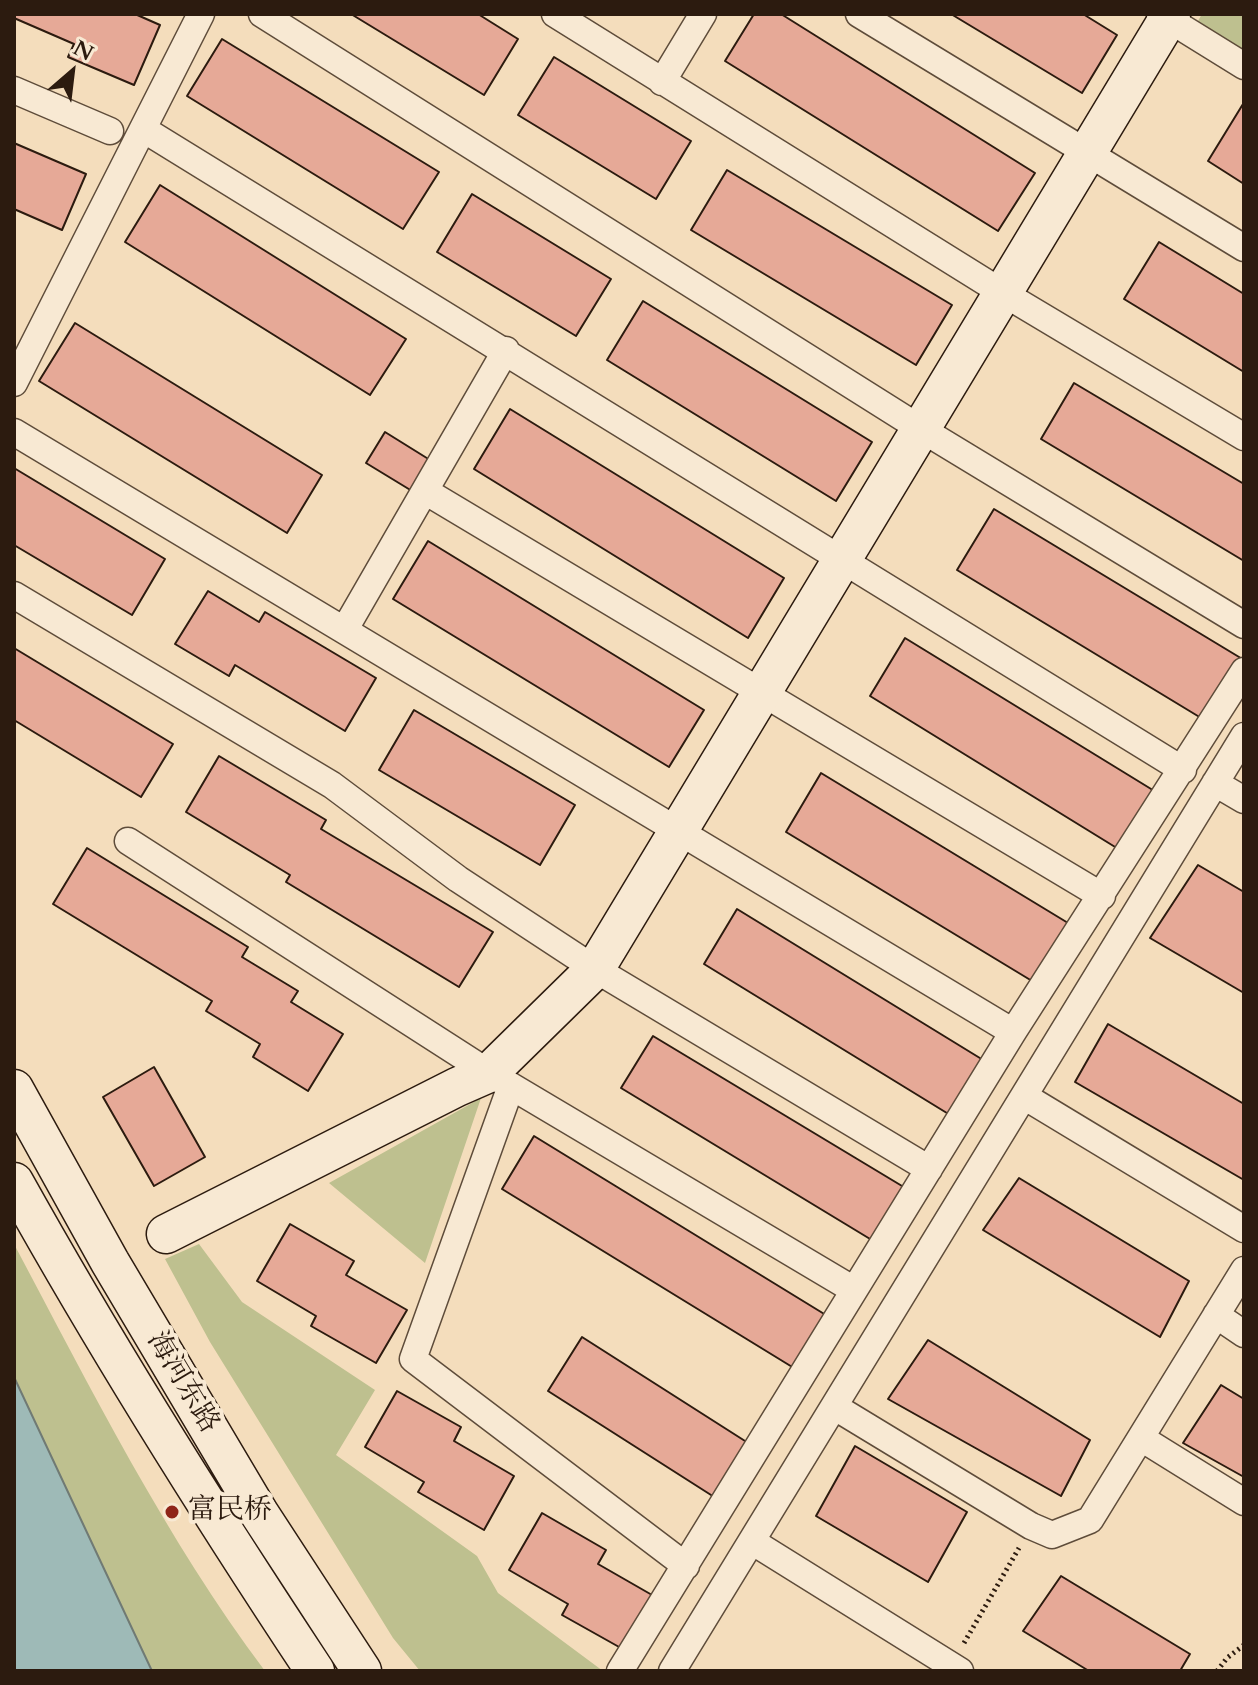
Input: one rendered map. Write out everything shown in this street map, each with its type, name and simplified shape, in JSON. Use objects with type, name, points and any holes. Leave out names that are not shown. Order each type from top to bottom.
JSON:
[{"type":"street","points":[[14,383],[201,14]]},
{"type":"street","points":[[262,14],[921,429],[1244,625]]},
{"type":"street","points":[[555,14],[1003,293],[1244,437]]},
{"type":"street","points":[[662,82],[703,14]]},
{"type":"street","points":[[859,14],[1244,248]]},
{"type":"street","points":[[686,1566],[413,1359],[500,1079],[595,969],[1087,154],[1166,16],[1244,66]]},
{"type":"street","points":[[14,90],[110,131]]},
{"type":"street","points":[[143,129],[1183,770]]},
{"type":"street","points":[[345,629],[506,350]]},
{"type":"street","points":[[14,432],[1013,1032]]},
{"type":"street","points":[[425,491],[1102,896]]},
{"type":"street","points":[[14,595],[332,785],[458,879],[595,969],[929,1169]]},
{"type":"street","points":[[620,1671],[1013,1032],[1244,671]]},
{"type":"street","points":[[672,1671],[1244,736]]},
{"type":"street","points":[[1215,783],[1244,800]]},
{"type":"street","points":[[128,841],[500,1079],[854,1290]]},
{"type":"street","points":[[166,1234],[500,1079]]},
{"type":"street","name":"海河东路","points":[[14,1089],[110,1262],[259,1513],[362,1671]]},
{"type":"street","points":[[1024,1096],[1244,1229]]},
{"type":"street","name":"海河东路","points":[[14,1182],[66,1276],[213,1516],[315,1671]]},
{"type":"street","points":[[835,1407],[1031,1526],[1052,1535],[1090,1520],[1244,1270]]},
{"type":"street","points":[[1216,1315],[1244,1334]]},
{"type":"street","points":[[1141,1438],[1244,1502]]},
{"type":"street","points":[[753,1542],[956,1668]]},
{"type":"path","points":[[956,1668],[1031,1526]]},
{"type":"path","points":[[1217,1671],[1227,1658],[1244,1645]]},
{"type":"green space","points":[[1202,14],[1244,14],[1244,50],[1198,21]]},
{"type":"green space","points":[[481,1098],[425,1263],[329,1183]]},
{"type":"green space","points":[[14,1244],[162,1516],[265,1671],[14,1671]]},
{"type":"green space","points":[[199,1244],[242,1302],[375,1390],[336,1455],[477,1556],[498,1593],[603,1671],[420,1671],[393,1638],[210,1342],[165,1259]]},
{"type":"water","points":[[14,1377],[152,1671],[14,1671]]},
{"type":"building","points":[[14,14],[135,14],[160,25],[134,85],[68,57],[74,44],[14,18]]},
{"type":"building","points":[[351,14],[478,14],[518,39],[484,95]]},
{"type":"building","points":[[754,14],[781,14],[1035,173],[998,231],[725,61]]},
{"type":"building","points":[[951,14],[1083,14],[1117,35],[1082,93]]},
{"type":"building","points":[[222,39],[439,172],[403,229],[187,96]]},
{"type":"building","points":[[554,57],[691,141],[656,199],[518,115]]},
{"type":"building","points":[[1244,105],[1244,184],[1208,161]]},
{"type":"building","points":[[14,143],[86,174],[62,230],[14,209]]},
{"type":"building","points":[[727,170],[952,305],[916,365],[691,230]]},
{"type":"building","points":[[160,185],[406,339],[370,395],[125,242]]},
{"type":"building","points":[[472,194],[611,279],[576,336],[437,252]]},
{"type":"building","points":[[1159,242],[1244,294],[1244,372],[1124,299]]},
{"type":"building","points":[[643,301],[872,442],[836,501],[607,360]]},
{"type":"building","points":[[75,323],[322,475],[287,533],[39,381]]},
{"type":"building","points":[[1074,383],[1244,484],[1244,561],[1041,439]]},
{"type":"building","points":[[510,409],[784,578],[748,638],[474,469]]},
{"type":"building","points":[[385,432],[430,460],[412,491],[366,463]]},
{"type":"building","points":[[14,468],[165,559],[132,615],[14,545]]},
{"type":"building","points":[[994,509],[1244,660],[1211,724],[957,570]]},
{"type":"building","points":[[428,541],[704,710],[669,767],[393,599]]},
{"type":"building","points":[[208,591],[259,622],[265,612],[376,678],[345,731],[235,665],[229,676],[175,644]]},
{"type":"building","points":[[905,638],[1156,792],[1120,850],[870,696]]},
{"type":"building","points":[[14,648],[173,744],[141,797],[14,720]]},
{"type":"building","points":[[414,710],[575,805],[540,865],[379,770]]},
{"type":"building","points":[[219,756],[326,820],[321,829],[493,932],[459,987],[286,882],[290,875],[186,812]]},
{"type":"building","points":[[821,773],[1073,926],[1037,984],[786,832]]},
{"type":"building","points":[[87,848],[248,947],[242,957],[298,991],[291,1002],[343,1034],[308,1091],[253,1057],[260,1044],[206,1011],[212,1001],[53,904]]},
{"type":"building","points":[[1198,865],[1244,892],[1244,993],[1150,938]]},
{"type":"building","points":[[737,909],[988,1063],[955,1118],[704,964]]},
{"type":"building","points":[[1108,1024],[1244,1104],[1244,1180],[1075,1082]]},
{"type":"building","points":[[653,1036],[912,1192],[880,1245],[621,1088]]},
{"type":"building","points":[[154,1067],[205,1157],[154,1186],[103,1097]]},
{"type":"building","points":[[534,1136],[834,1320],[802,1373],[502,1189]]},
{"type":"building","points":[[1019,1178],[1189,1281],[1160,1337],[983,1230]]},
{"type":"building","points":[[290,1224],[354,1261],[346,1275],[407,1310],[376,1363],[311,1326],[316,1316],[257,1281]]},
{"type":"building","points":[[582,1337],[756,1448],[722,1502],[548,1391]]},
{"type":"building","points":[[928,1340],[1090,1440],[1061,1496],[888,1399]]},
{"type":"building","points":[[1221,1385],[1244,1399],[1244,1477],[1183,1443]]},
{"type":"building","points":[[397,1391],[461,1427],[454,1441],[514,1476],[484,1530],[418,1492],[424,1482],[365,1447]]},
{"type":"building","points":[[855,1446],[967,1512],[928,1582],[816,1516]]},
{"type":"building","points":[[542,1513],[606,1550],[598,1564],[659,1599],[628,1652],[562,1615],[568,1604],[509,1570]]},
{"type":"building","points":[[1061,1576],[1190,1654],[1180,1671],[1089,1671],[1023,1631]]},
{"type":"place","name":"富民桥","points":[[172,1512]]}]
